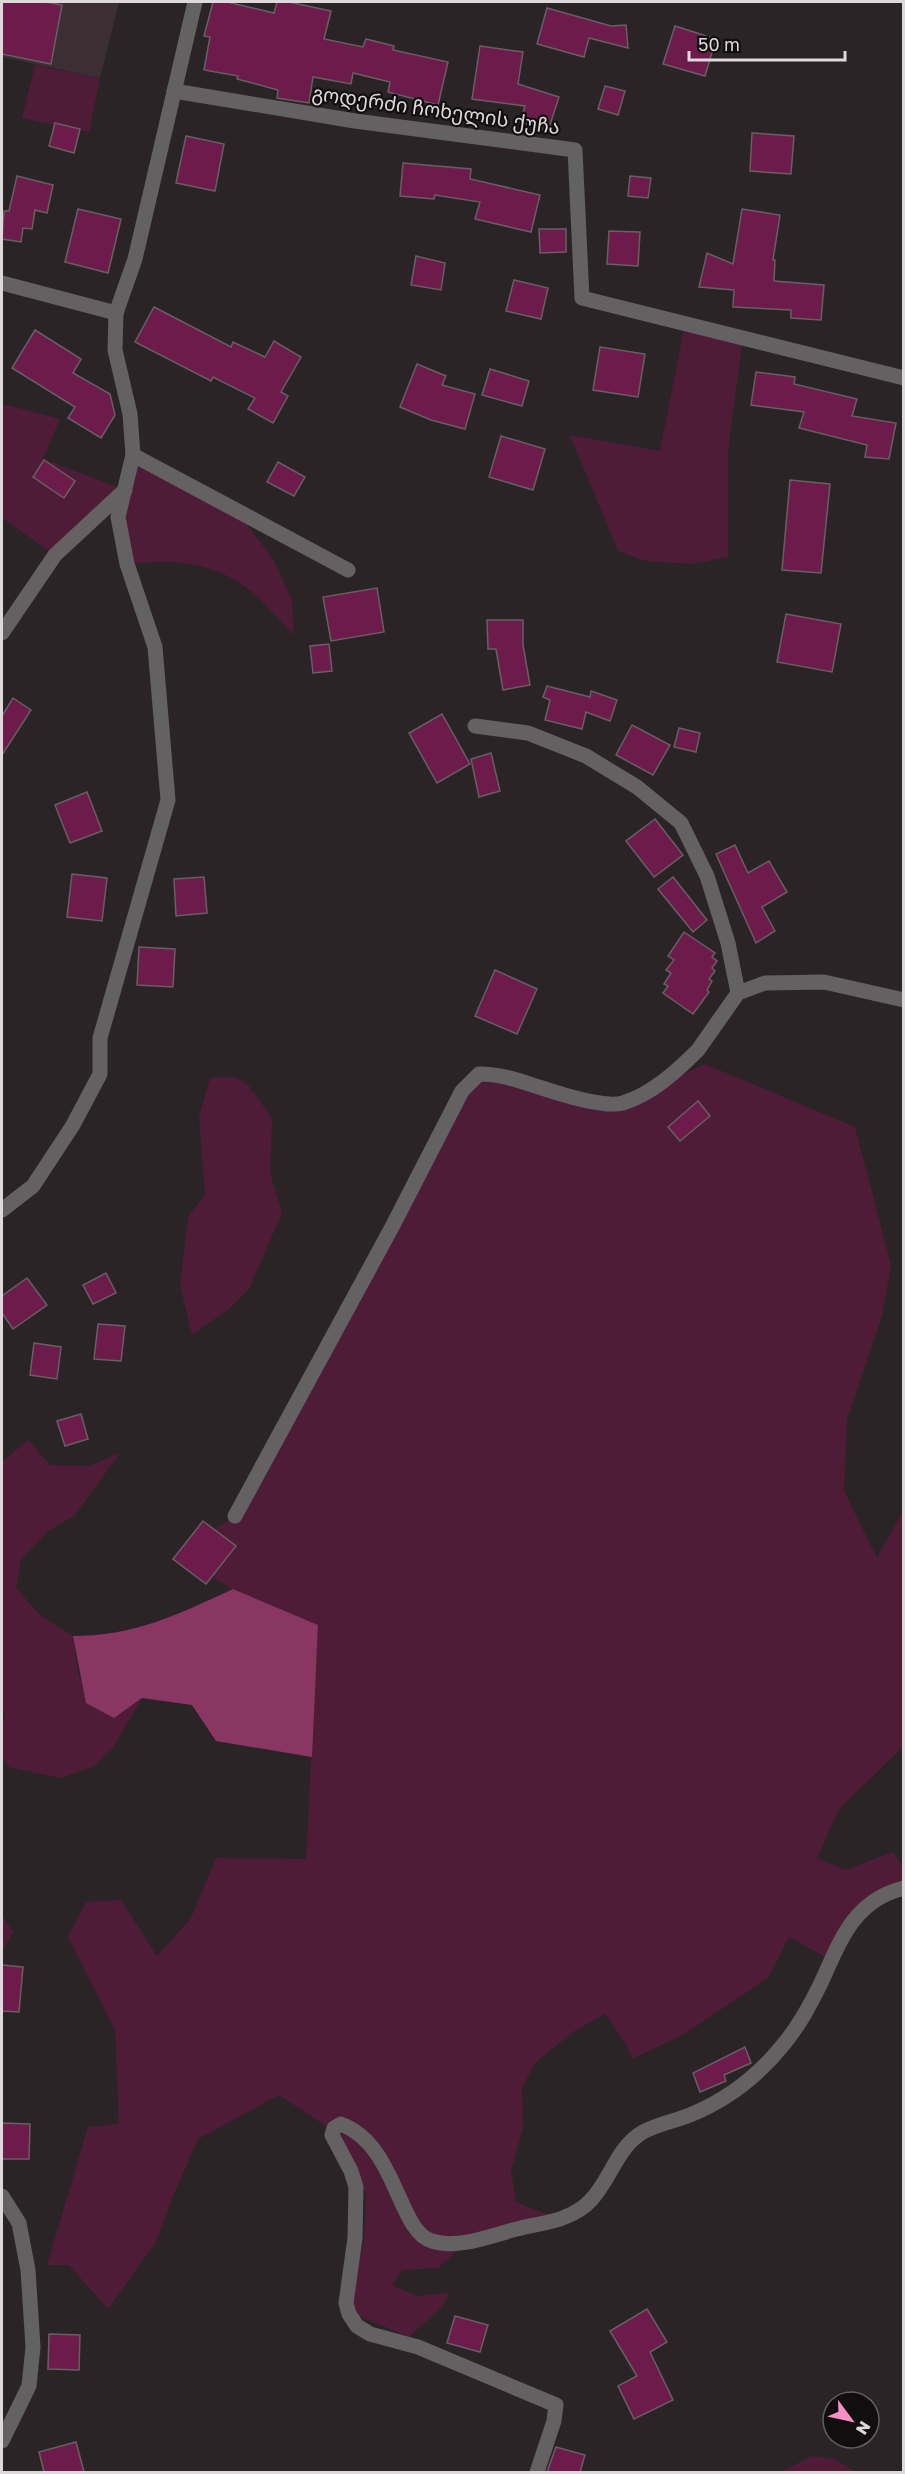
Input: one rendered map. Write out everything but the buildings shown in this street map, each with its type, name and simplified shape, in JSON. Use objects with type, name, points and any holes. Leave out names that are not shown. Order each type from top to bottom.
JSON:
[{"type":"street","points":[[2,1210],[33,1186],[73,1125],[100,1074],[100,1038],[168,800],[155,647],[127,564],[118,517],[133,455],[130,414],[115,350],[116,313],[135,259],[195,2]]},
{"type":"street","name":"გოდერძი ჩოხელის ქუჩა","points":[[174,91],[355,121],[574,150],[582,298],[903,378]]},
{"type":"street","points":[[2,283],[116,313]]},
{"type":"street","points":[[133,455],[348,570]]},
{"type":"street","points":[[2,633],[56,555],[125,490]]},
{"type":"street","points":[[475,726],[528,733],[586,756],[637,787],[681,823],[707,876],[728,943],[738,993]]},
{"type":"street","points":[[235,1516],[392,1227],[462,1091],[479,1074],[499,1074],[577,1100],[621,1103],[665,1081],[690,1058],[738,993],[765,983],[824,982],[903,999]]},
{"type":"street","points":[[537,2472],[554,2421],[556,2405],[418,2347],[370,2334],[357,2326],[349,2314],[346,2303],[353,2261],[356,2187],[351,2170],[332,2135],[334,2128],[341,2124],[349,2127],[371,2144],[387,2169],[411,2222],[424,2239],[435,2242],[466,2242],[563,2218],[581,2209],[593,2199],[630,2141],[645,2132],[717,2104],[760,2070],[796,2028],[850,1925],[864,1908],[878,1897],[903,1888]]},
{"type":"street","points":[[2,2196],[19,2223],[28,2270],[33,2347],[29,2386],[2,2441]]},
{"type":"shaded area","points":[[2,2],[119,2],[100,78],[2,57]]},
{"type":"shaded area","points":[[35,65],[100,78],[89,132],[22,118]]},
{"type":"shaded area","points":[[685,324],[743,338],[728,450],[728,557],[691,564],[646,561],[618,551],[570,435],[660,451]]},
{"type":"shaded area","points":[[2,404],[60,419],[43,459],[125,490],[133,455],[236,510],[273,559],[292,600],[294,635],[250,591],[230,577],[216,571],[173,562],[127,564],[124,492],[55,555],[2,518]]},
{"type":"shaded area","points":[[705,1064],[855,1127],[891,1265],[882,1316],[847,1419],[844,1491],[877,1558],[903,1511],[903,1747],[839,1809],[817,1858],[845,1870],[893,1852],[903,1867],[903,1894],[871,1912],[845,1939],[831,1960],[789,1937],[768,1978],[684,2034],[632,2059],[628,2047],[605,2014],[573,2032],[535,2063],[522,2088],[523,2128],[511,2170],[516,2202],[557,2218],[463,2246],[438,2268],[402,2270],[392,2286],[418,2296],[449,2293],[443,2306],[409,2337],[354,2314],[347,2295],[364,2243],[366,2193],[334,2128],[326,2126],[279,2095],[198,2139],[156,2242],[108,2309],[69,2265],[47,2265],[88,2127],[119,2124],[115,2030],[68,1937],[86,1902],[121,1900],[157,1956],[191,1918],[216,1858],[306,1859],[318,1625],[233,1589],[175,1555],[235,1516],[479,1074],[621,1103]]},
{"type":"shaded area","points":[[236,1077],[249,1086],[272,1118],[270,1173],[282,1213],[249,1289],[230,1308],[192,1335],[180,1285],[188,1217],[205,1195],[199,1117],[210,1078]]},
{"type":"shaded area","points":[[28,1440],[50,1465],[89,1466],[120,1453],[74,1516],[48,1531],[21,1559],[16,1588],[40,1615],[73,1636],[79,1677],[114,1718],[142,1698],[112,1749],[93,1767],[60,1778],[9,1767],[2,1757],[2,1720],[5,1717],[2,1705],[2,1462]]},
{"type":"shaded area","points":[[233,1589],[318,1625],[312,1757],[216,1741],[192,1705],[142,1698],[114,1718],[86,1703],[73,1636],[137,1628],[175,1615]]},
{"type":"shaded area","points":[[2,1915],[13,1932],[2,1951]]},
{"type":"shaded area","points":[[812,2456],[834,2459],[855,2472],[781,2472]]}]
